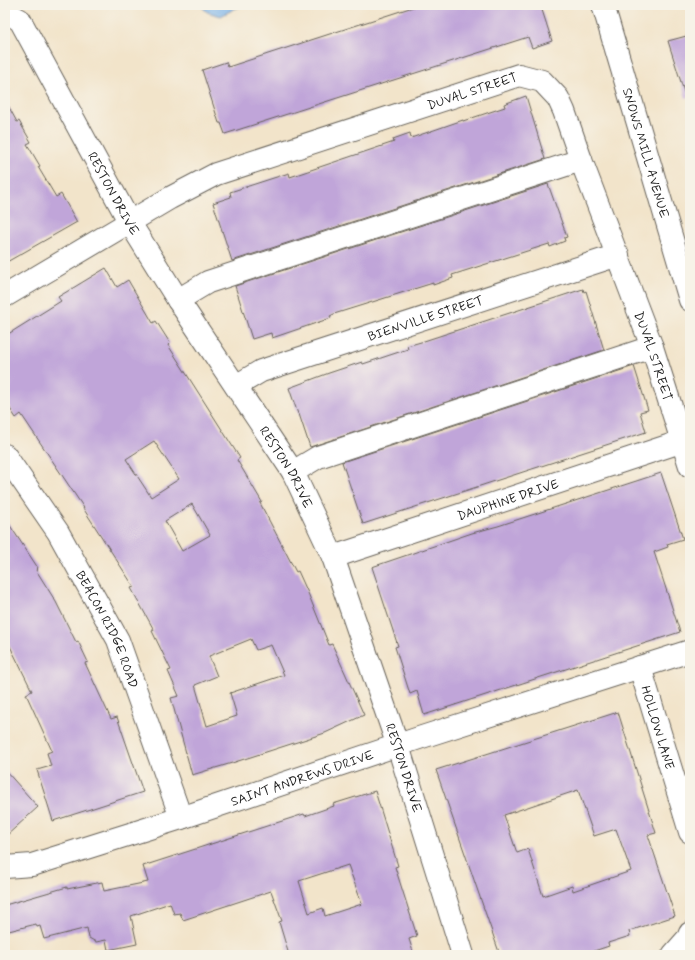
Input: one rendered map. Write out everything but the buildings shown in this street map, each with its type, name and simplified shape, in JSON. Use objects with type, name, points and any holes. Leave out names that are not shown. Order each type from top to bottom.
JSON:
[{"type":"street","name":"SNOWS MILL AVENUE","points":[[603,5],[690,300]]},
{"type":"street","name":"RESTON DRIVE","points":[[13,17],[130,223],[178,300],[293,472],[333,557],[398,746],[463,955]]},
{"type":"street","name":"DUVAL STREET","points":[[5,296],[170,198],[216,174],[519,74],[542,82],[558,98],[652,347],[690,466]]},
{"type":"street","points":[[178,300],[208,282],[581,160]]},
{"type":"street","name":"BIENVILLE STREET","points":[[236,386],[261,371],[618,255]]},
{"type":"street","points":[[293,472],[318,457],[652,347]]},
{"type":"street","name":"DAUPHINE DRIVE","points":[[333,557],[683,441]]},
{"type":"street","name":"BEACON RIDGE ROAD","points":[[5,455],[58,532],[118,640],[181,818]]},
{"type":"street","name":"SAINT ANDREWS DRIVE","points":[[5,867],[32,865],[181,818],[690,651]]},
{"type":"street","name":"HOLLOW LANE","points":[[640,667],[690,832]]},
{"type":"street","points":[[673,955],[688,938],[690,933]]},
{"type":"water","points":[[200,5],[244,5],[221,16],[207,12]]}]
